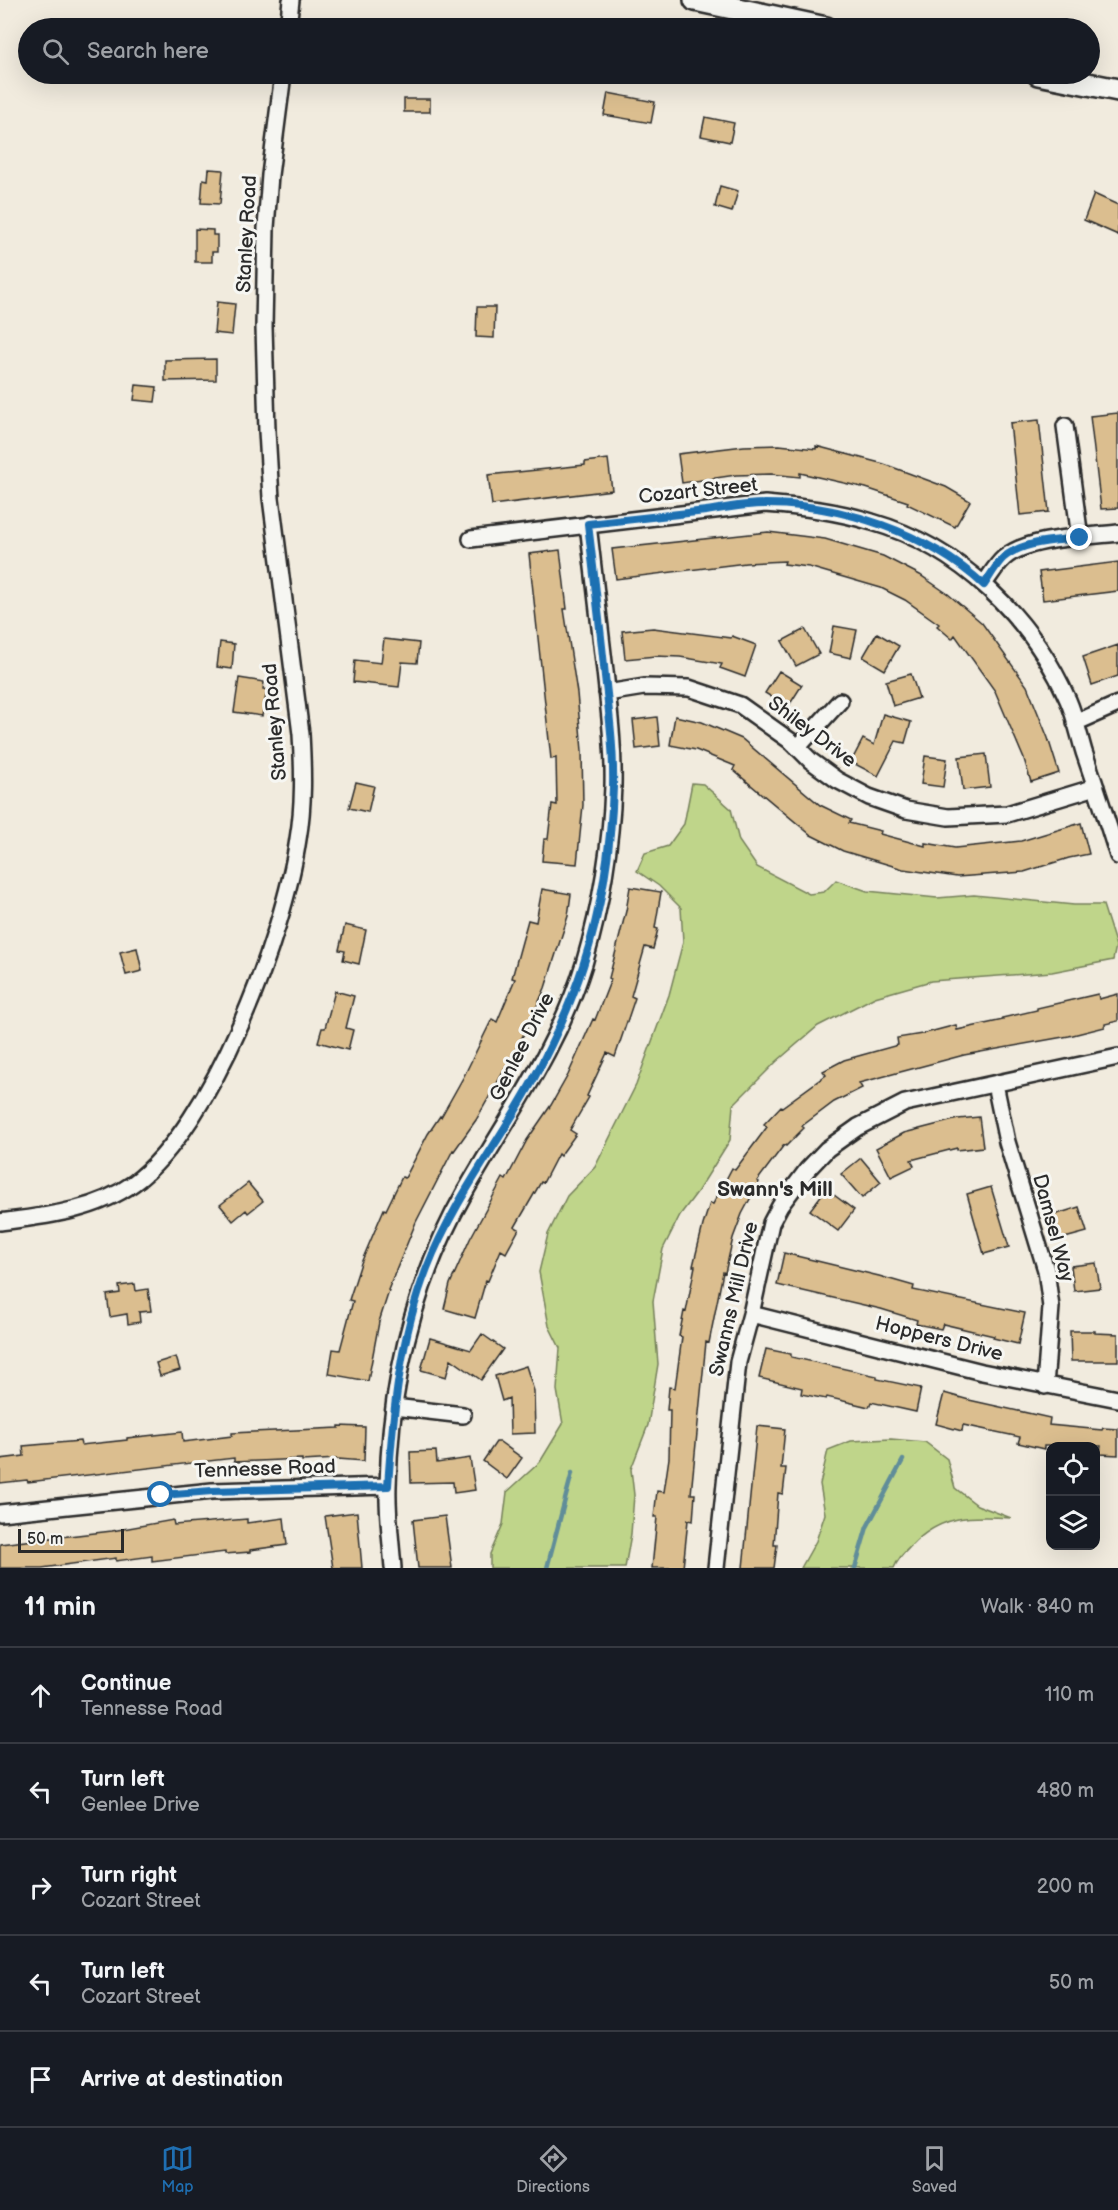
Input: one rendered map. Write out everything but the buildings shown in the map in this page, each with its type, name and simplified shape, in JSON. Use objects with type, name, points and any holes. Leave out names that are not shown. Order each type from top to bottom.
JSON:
[{"type":"street","points":[[289,18],[291,0]]},
{"type":"street","points":[[695,0],[779,18]]},
{"type":"street","name":"Stanley Road","points":[[0,1222],[43,1217],[102,1201],[134,1183],[182,1133],[218,1071],[248,1007],[279,923],[291,880],[302,810],[303,763],[271,498],[264,327],[268,202],[282,84]]},
{"type":"street","points":[[1088,84],[1118,90]]},
{"type":"street","points":[[1065,426],[1080,538]]},
{"type":"street","name":"Cozart Street","points":[[471,539],[765,504],[812,508],[874,522],[922,541],[969,571],[984,585],[1015,615],[1046,658],[1068,701],[1118,856]]},
{"type":"street","name":"Genlee Drive","points":[[393,1568],[388,1486],[398,1378],[411,1320],[428,1267],[464,1193],[532,1083],[562,1022],[583,966],[601,900],[608,854],[613,785],[607,693],[588,524]]},
{"type":"street","points":[[984,585],[1002,559],[1014,550],[1039,543],[1118,533]]},
{"type":"street","name":"Shiley Drive","points":[[607,693],[644,687],[689,688],[740,705],[798,747],[837,780],[869,797],[906,810],[948,817],[1007,814],[1096,788]]},
{"type":"street","points":[[798,747],[840,701]]},
{"type":"street","points":[[1075,723],[1118,704]]},
{"type":"street","name":"Swanns Mill Drive","points":[[716,1568],[738,1362],[752,1314],[771,1223],[807,1170],[827,1149],[858,1127],[905,1103],[1118,1057]]},
{"type":"street","name":"Damsel Way","points":[[995,1084],[1007,1142],[1046,1270],[1051,1306],[1045,1386]]},
{"type":"street","name":"Hoppers Drive","points":[[752,1314],[982,1372],[1118,1399]]},
{"type":"street","points":[[394,1407],[463,1415]]},
{"type":"street","name":"Tennesse Road","points":[[0,1514],[212,1491],[388,1486]]},
{"type":"green space","points":[[692,783],[703,784],[731,809],[739,841],[757,867],[809,894],[824,892],[836,880],[867,891],[937,898],[974,895],[1074,905],[1103,905],[1116,946],[1113,960],[1052,972],[931,981],[875,997],[818,1026],[776,1062],[733,1105],[730,1140],[680,1215],[663,1249],[653,1301],[658,1364],[648,1425],[631,1469],[634,1495],[625,1568],[490,1568],[490,1554],[503,1524],[507,1492],[540,1462],[563,1424],[557,1390],[560,1348],[549,1326],[539,1272],[548,1234],[567,1196],[595,1167],[636,1085],[669,995],[683,942],[681,908],[659,886],[637,871],[645,853],[668,846],[684,824]]},
{"type":"green space","points":[[891,1439],[925,1442],[947,1459],[955,1488],[977,1505],[1011,1518],[969,1517],[933,1528],[901,1556],[894,1568],[801,1568],[816,1541],[825,1514],[820,1484],[828,1450],[851,1441]]},
{"type":"waterway","points":[[855,1568],[867,1527],[903,1460]]},
{"type":"waterway","points":[[547,1568],[572,1473]]},
{"type":"district","name":"Swann's Mill","points":[[775,1189]]},
{"type":"route","points":[[161,1495],[212,1491],[388,1486],[398,1378],[411,1320],[428,1267],[464,1193],[532,1083],[562,1022],[583,966],[601,900],[608,854],[613,785],[609,714],[588,524],[765,504],[812,508],[874,522],[922,541],[969,571],[984,585],[1002,559],[1014,550],[1039,543],[1080,538]]}]
